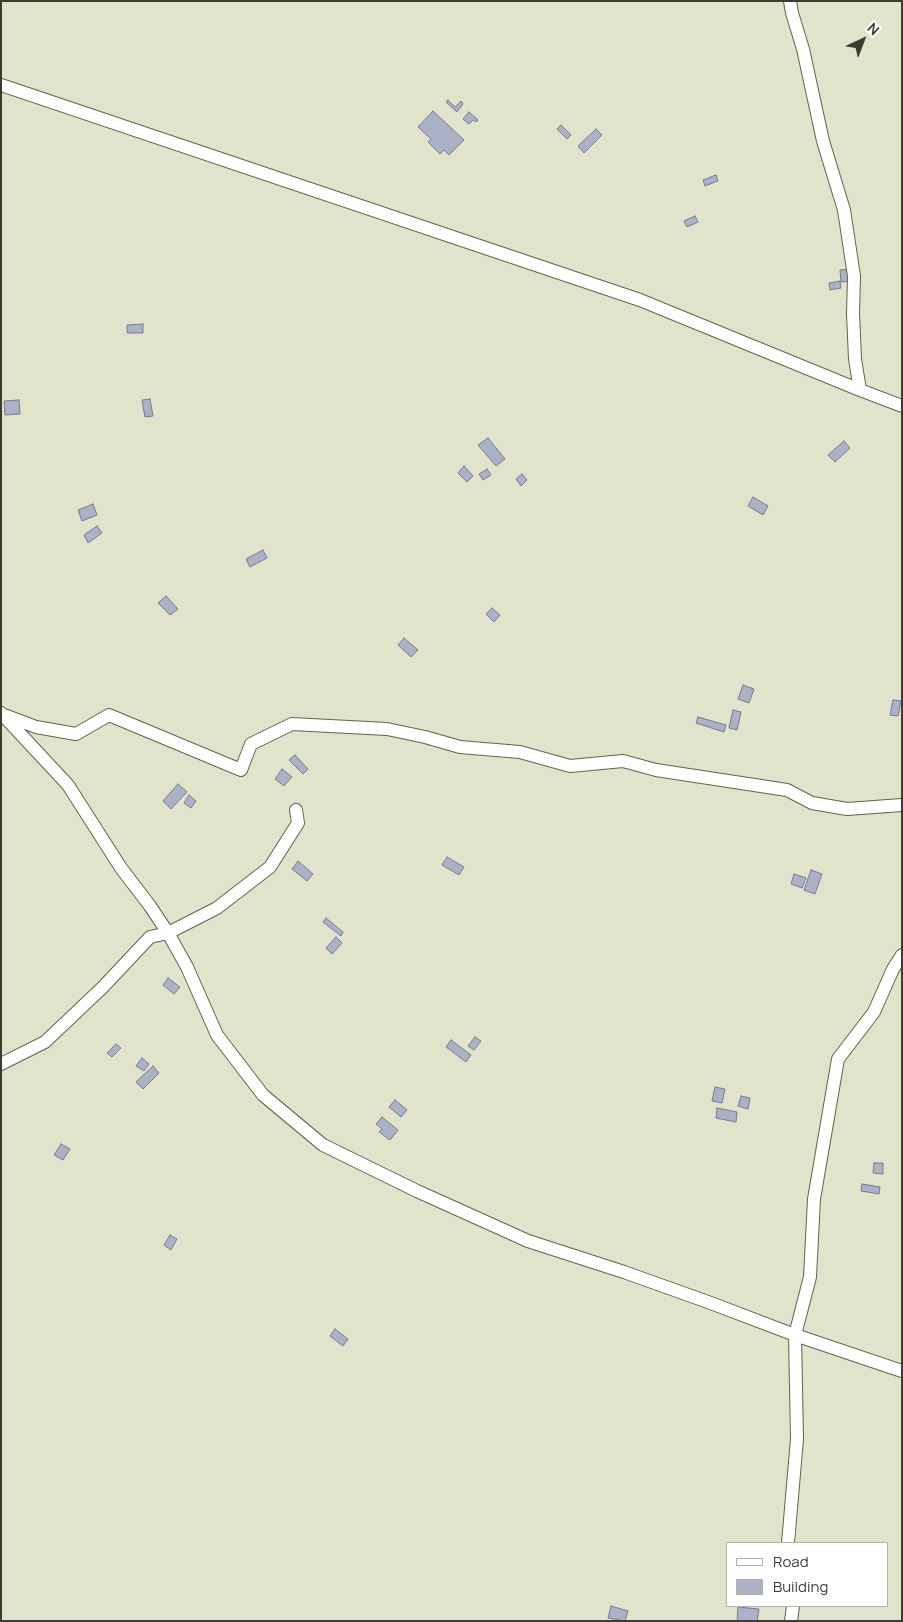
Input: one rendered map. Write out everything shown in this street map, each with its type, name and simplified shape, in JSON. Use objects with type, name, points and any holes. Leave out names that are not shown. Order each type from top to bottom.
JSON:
[{"type":"street","points":[[790,1],[804,49],[823,141],[844,210],[854,276],[855,359],[860,390]]},
{"type":"street","points":[[1,85],[640,300],[902,406]]},
{"type":"street","points":[[3,714],[36,727],[76,734],[109,715],[241,770],[251,744],[292,724],[387,729],[460,747],[520,752],[570,766],[623,761],[656,770],[787,790],[812,803],[847,809],[902,805]]},
{"type":"street","points":[[3,714],[68,785],[121,868],[150,906],[187,967],[217,1035],[263,1095],[323,1145],[417,1191],[528,1241],[902,1371]]},
{"type":"street","points":[[1,1064],[45,1042],[103,987],[150,937],[168,933],[217,908],[270,868],[298,823],[296,810]]},
{"type":"street","points":[[788,1542],[797,1439],[795,1335],[810,1278],[814,1200],[838,1059],[874,1012],[893,969],[902,955]]},
{"type":"street","points":[[791,1621],[794,1607]]},
{"type":"building","points":[[448,100],[455,107],[461,101],[463,104],[457,112],[446,102]]},
{"type":"building","points":[[433,111],[464,140],[449,155],[444,150],[440,154],[428,142],[431,139],[418,127]]},
{"type":"building","points":[[469,112],[478,120],[476,122],[473,120],[469,124],[463,119]]},
{"type":"building","points":[[561,125],[571,135],[567,139],[557,129]]},
{"type":"building","points":[[596,129],[602,135],[584,153],[578,146]]},
{"type":"building","points":[[716,175],[718,181],[705,186],[703,180]]},
{"type":"building","points":[[695,216],[698,222],[687,227],[684,221]]},
{"type":"building","points":[[850,269],[851,281],[841,282],[840,270]]},
{"type":"building","points":[[840,281],[841,288],[830,290],[829,283]]},
{"type":"building","points":[[143,324],[143,333],[127,333],[127,325]]},
{"type":"building","points":[[150,399],[153,416],[145,417],[142,400]]},
{"type":"building","points":[[19,400],[20,414],[5,415],[4,401]]},
{"type":"building","points":[[488,438],[505,459],[496,466],[478,445]]},
{"type":"building","points":[[844,441],[850,448],[835,462],[828,455]]},
{"type":"building","points":[[464,466],[473,476],[467,482],[458,473]]},
{"type":"building","points":[[487,469],[491,475],[483,480],[479,474]]},
{"type":"building","points":[[522,474],[527,480],[521,486],[516,479]]},
{"type":"building","points":[[753,497],[768,506],[763,515],[748,506]]},
{"type":"building","points":[[93,504],[97,515],[82,521],[78,510]]},
{"type":"building","points":[[97,526],[102,533],[88,543],[84,535]]},
{"type":"building","points":[[263,550],[267,558],[250,567],[246,559]]},
{"type":"building","points":[[166,596],[178,609],[170,615],[158,603]]},
{"type":"building","points":[[492,608],[500,615],[494,622],[486,614]]},
{"type":"building","points":[[404,638],[418,650],[411,657],[398,645]]},
{"type":"building","points":[[743,685],[754,689],[749,703],[738,699]]},
{"type":"building","points":[[893,700],[901,701],[898,716],[890,715]]},
{"type":"building","points":[[733,710],[741,712],[737,730],[729,728]]},
{"type":"building","points":[[698,717],[726,725],[724,732],[696,723]]},
{"type":"building","points":[[295,755],[308,769],[303,774],[289,760]]},
{"type":"building","points":[[282,769],[292,777],[284,786],[275,779]]},
{"type":"building","points":[[178,784],[187,792],[171,809],[163,801]]},
{"type":"building","points":[[189,795],[196,801],[191,808],[184,803]]},
{"type":"building","points":[[447,857],[464,867],[459,875],[442,865]]},
{"type":"building","points":[[298,861],[313,874],[307,881],[292,869]]},
{"type":"building","points":[[811,870],[822,874],[815,894],[804,890]]},
{"type":"building","points":[[794,874],[806,878],[802,888],[791,884]]},
{"type":"building","points":[[326,918],[343,932],[341,936],[323,922]]},
{"type":"building","points":[[336,937],[342,943],[332,954],[326,948]]},
{"type":"building","points":[[168,978],[180,987],[174,994],[163,985]]},
{"type":"building","points":[[475,1037],[481,1041],[474,1050],[468,1046]]},
{"type":"building","points":[[451,1040],[471,1055],[466,1062],[446,1047]]},
{"type":"building","points":[[116,1044],[121,1048],[112,1057],[107,1053]]},
{"type":"building","points":[[142,1058],[149,1064],[144,1071],[136,1066]]},
{"type":"building","points":[[153,1066],[159,1073],[143,1089],[136,1082]]},
{"type":"building","points":[[715,1087],[725,1089],[722,1103],[712,1101]]},
{"type":"building","points":[[741,1096],[750,1098],[748,1109],[738,1106]]},
{"type":"building","points":[[395,1100],[407,1110],[401,1117],[389,1107]]},
{"type":"building","points":[[717,1108],[737,1112],[736,1122],[716,1118]]},
{"type":"building","points":[[382,1117],[398,1130],[390,1140],[379,1132],[382,1129],[376,1124]]},
{"type":"building","points":[[61,1144],[70,1149],[63,1160],[54,1155]]},
{"type":"building","points":[[874,1163],[883,1163],[883,1174],[873,1173]]},
{"type":"building","points":[[862,1184],[880,1187],[879,1194],[861,1191]]},
{"type":"building","points":[[170,1235],[177,1239],[171,1250],[164,1245]]},
{"type":"building","points":[[335,1329],[348,1339],[343,1346],[330,1336]]},
{"type":"building","points":[[611,1606],[628,1611],[625,1621],[608,1618]]},
{"type":"building","points":[[738,1607],[759,1609],[757,1621],[737,1621]]}]
